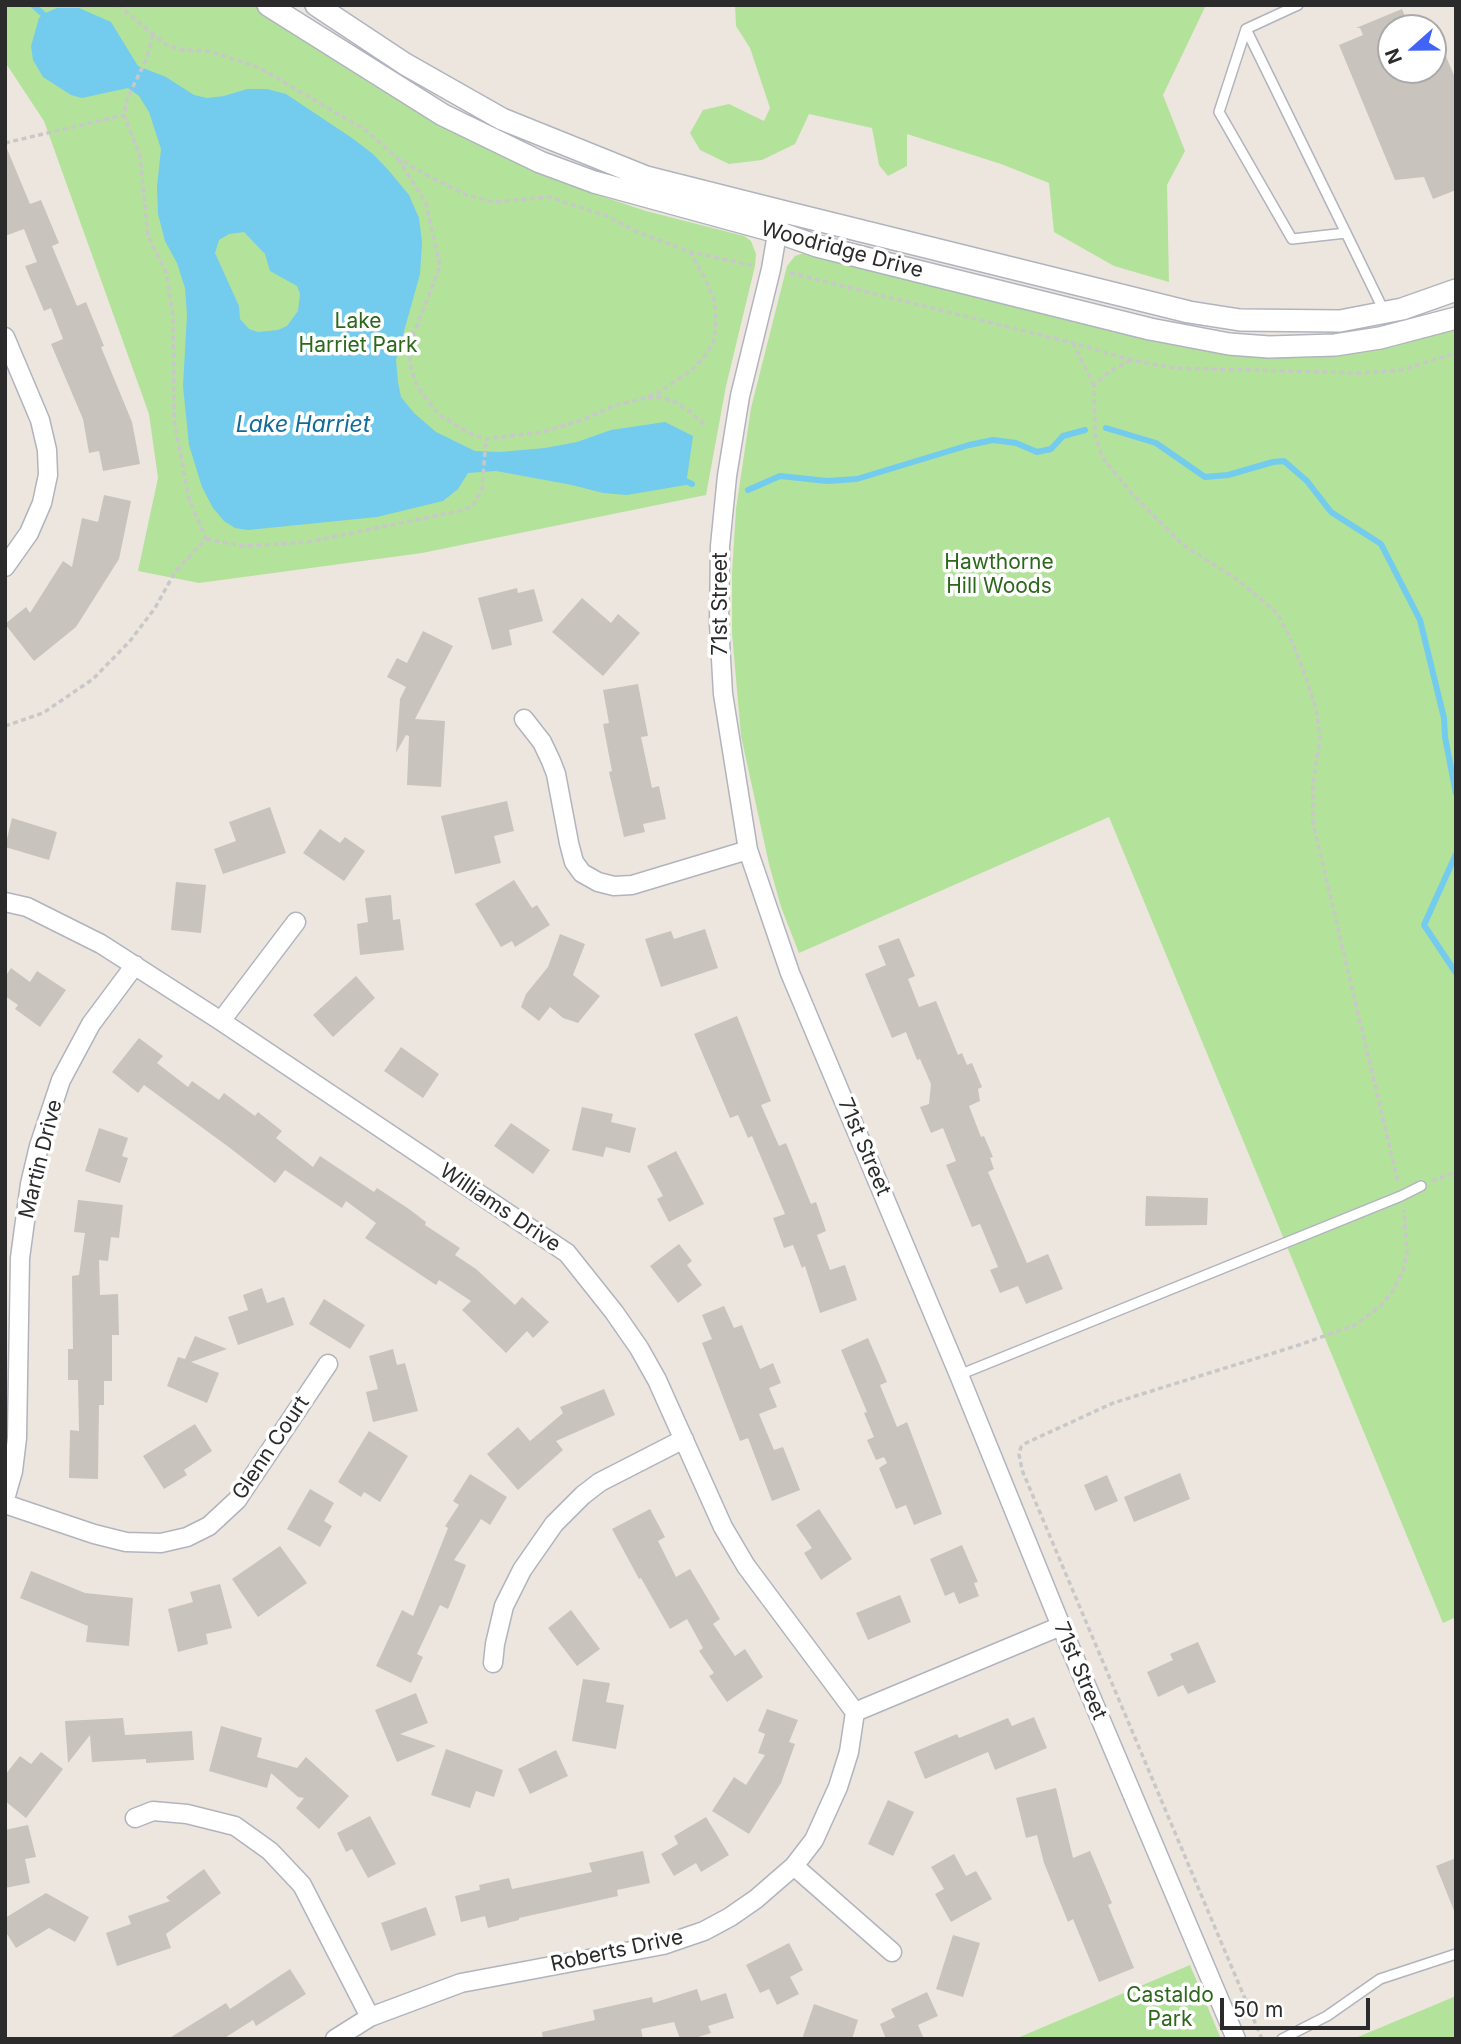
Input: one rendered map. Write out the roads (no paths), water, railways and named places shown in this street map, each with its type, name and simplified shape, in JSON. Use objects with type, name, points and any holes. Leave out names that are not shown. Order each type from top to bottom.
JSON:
[{"type":"street","name":"Woodridge Drive","points":[[268,5],[443,116],[540,162],[636,195],[779,221],[1189,312],[1240,320],[1340,321],[1402,310],[1456,290]]},
{"type":"street","name":"Woodridge Drive","points":[[316,5],[405,64],[502,119],[646,177],[779,221],[817,246],[1191,338],[1229,344],[1288,347],[1335,345],[1395,334],[1456,318]]},
{"type":"street","name":"71st Street","points":[[779,221],[771,269],[740,396],[731,451],[720,559],[719,624],[723,694],[748,850],[790,973],[1236,2039]]},
{"type":"street","points":[[1385,313],[1395,334]]},
{"type":"street","points":[[5,337],[40,420],[47,450],[48,475],[42,502],[29,533],[7,566]]},
{"type":"street","points":[[524,719],[542,742],[556,774],[569,844],[574,862],[582,873],[598,882],[614,886],[632,885],[748,850]]},
{"type":"street","name":"Williams Drive","points":[[5,902],[27,907],[101,944],[135,965],[567,1253],[639,1348],[657,1380],[723,1527],[746,1566],[855,1712]]},
{"type":"street","points":[[220,1021],[296,922]]},
{"type":"street","name":"Martin Drive","points":[[5,1502],[13,1471],[17,1438],[20,1258],[30,1184],[39,1146],[61,1080],[91,1024],[135,965]]},
{"type":"street","name":"Glenn Court","points":[[5,1502],[94,1534],[126,1542],[161,1543],[187,1536],[215,1521],[236,1500],[328,1364]]},
{"type":"street","points":[[494,1663],[495,1644],[505,1606],[522,1570],[554,1524],[600,1482],[684,1439]]},
{"type":"street","points":[[855,1712],[1061,1626]]},
{"type":"street","name":"Roberts Drive","points":[[335,2039],[370,2017],[481,1978],[663,1945],[704,1931],[730,1917],[756,1899],[794,1866],[814,1840],[838,1787],[849,1752],[855,1712]]},
{"type":"street","points":[[135,1818],[153,1811],[187,1814],[235,1826],[270,1851],[302,1885],[370,2017]]},
{"type":"street","points":[[794,1866],[892,1952]]},
{"type":"lane","points":[[1298,5],[1246,29],[1219,112],[1292,239],[1346,233]]},
{"type":"lane","points":[[1246,29],[1385,313]]},
{"type":"lane","points":[[959,1375],[1421,1186]]},
{"type":"lane","points":[[1282,2039],[1327,2015],[1380,1979],[1456,1954]]},
{"type":"water","name":"Lake Harriet","points":[[57,8],[79,8],[111,22],[138,66],[166,77],[194,95],[207,98],[247,89],[267,89],[286,94],[352,138],[390,172],[409,195],[419,218],[422,242],[420,274],[396,360],[398,382],[401,397],[414,413],[436,432],[475,451],[500,452],[545,448],[577,442],[611,430],[665,422],[693,436],[686,485],[627,495],[603,493],[496,471],[468,473],[458,489],[443,501],[377,517],[248,530],[235,528],[224,521],[213,508],[202,487],[189,445],[183,386],[187,315],[185,288],[177,263],[165,241],[158,214],[157,187],[161,149],[149,112],[139,96],[128,88],[82,98],[71,95],[43,77],[33,60],[31,46],[39,18]],"holes":[[[244,232],[265,254],[270,271],[297,286],[300,294],[298,311],[287,326],[258,332],[249,329],[240,319],[239,306],[215,253],[219,240],[229,234]]]},
{"type":"waterway","points":[[33,5],[43,14]]},
{"type":"waterway","points":[[1106,428],[1156,443],[1205,477],[1228,475],[1284,461],[1307,481],[1331,512],[1381,544],[1420,620],[1444,718],[1456,794]]},
{"type":"waterway","points":[[748,490],[780,476],[827,481],[857,479],[993,440],[1016,443],[1037,452],[1051,449],[1063,436],[1085,430]]},
{"type":"waterway","points":[[681,479],[692,484]]},
{"type":"waterway","points":[[1456,854],[1424,925],[1456,973]]},
{"type":"park label","name":"Lake Harriet Park","points":[[358,334]]},
{"type":"park label","name":"Hawthorne Hill Woods","points":[[999,575]]},
{"type":"park label","name":"Castaldo Park","points":[[1170,2008]]}]
